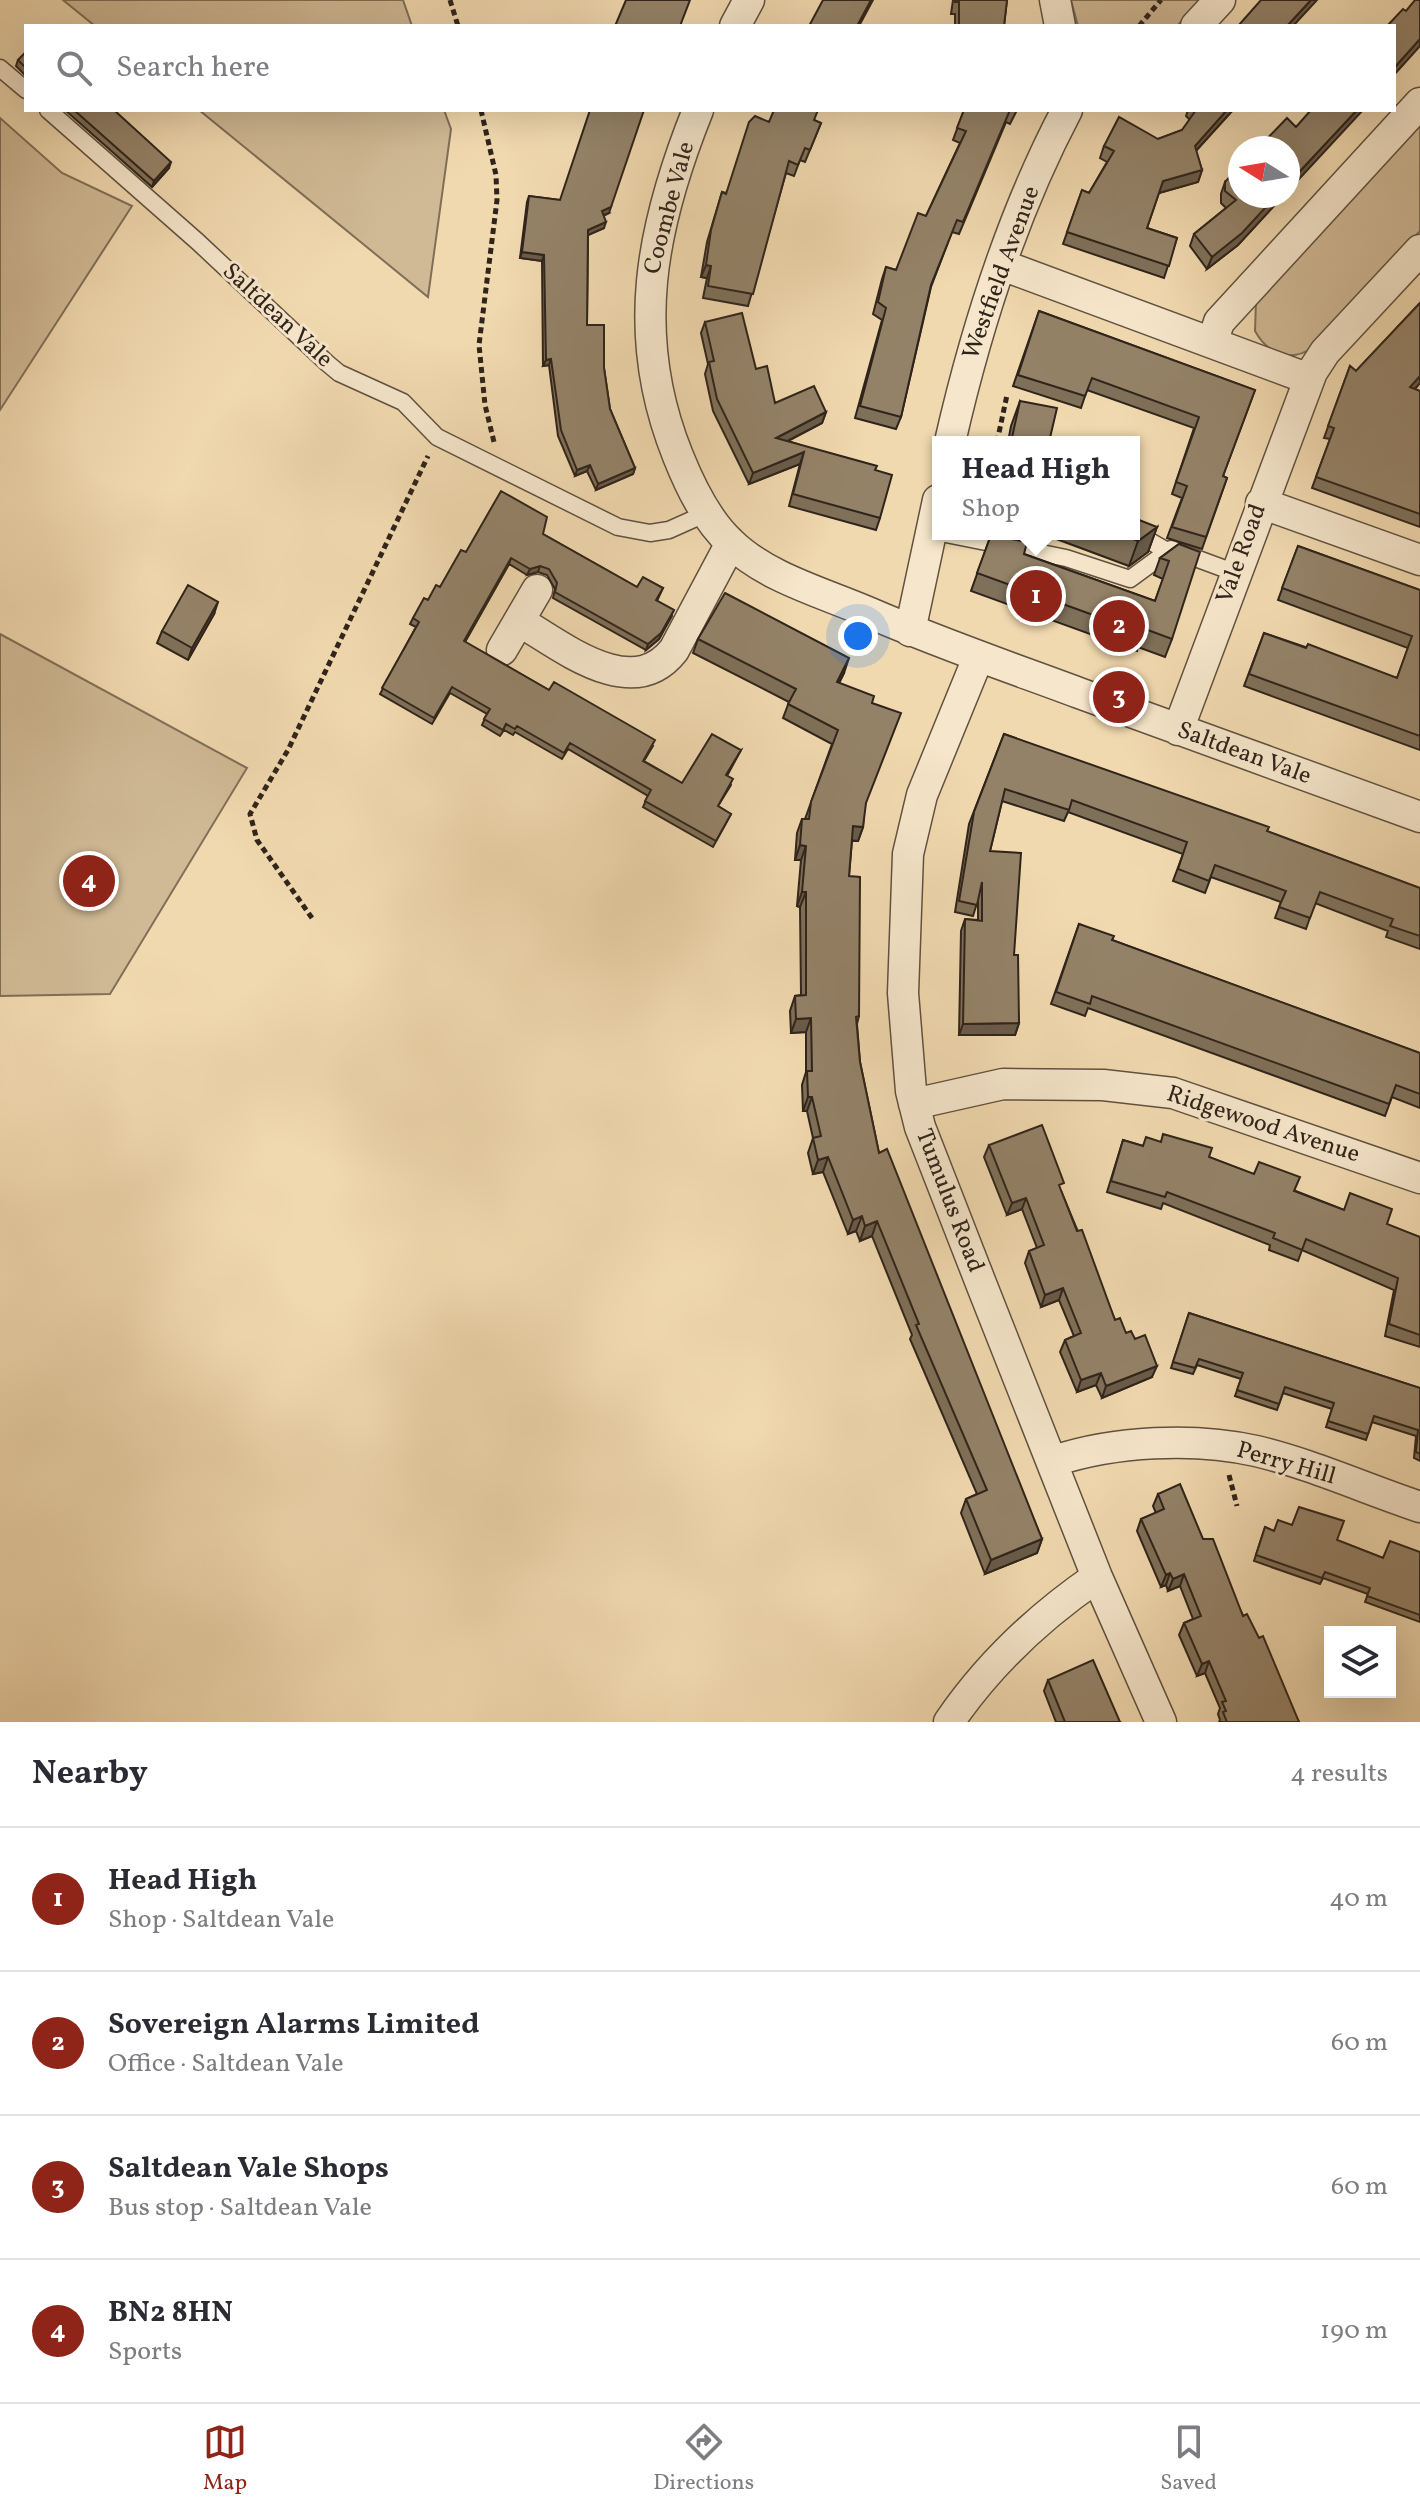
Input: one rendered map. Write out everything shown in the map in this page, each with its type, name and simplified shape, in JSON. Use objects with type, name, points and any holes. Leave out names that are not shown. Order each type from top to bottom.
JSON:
[{"type":"street","points":[[736,24],[749,0]]},
{"type":"street","points":[[1055,0],[1060,24]]},
{"type":"street","points":[[1198,24],[1220,0]]},
{"type":"street","points":[[1213,341],[1219,322],[1228,311],[1420,103]]},
{"type":"street","name":"Coombe Vale","points":[[697,112],[662,221],[651,275],[649,318],[653,370],[666,426],[684,471],[707,513],[731,543],[764,567],[978,658]]},
{"type":"street","name":"Westfield Avenue","points":[[952,436],[983,313],[1023,208],[1066,112]]},
{"type":"street","name":"Vale Road","points":[[1178,730],[1309,379],[1325,352],[1420,250]]},
{"type":"street","points":[[1002,265],[1309,379]]},
{"type":"street","points":[[1261,503],[1420,560]]},
{"type":"street","points":[[910,631],[936,540]]},
{"type":"street","points":[[519,621],[609,670],[629,674],[646,672],[662,663],[674,650],[731,543]]},
{"type":"street","points":[[502,650],[537,590]]},
{"type":"street","name":"Saltdean Vale","points":[[978,658],[1420,817]]},
{"type":"street","name":"Tumulus Road","points":[[978,658],[922,795],[908,854],[903,993],[914,1104],[951,1208],[1054,1461],[1097,1577],[1161,1722]]},
{"type":"street","name":"Ridgewood Avenue","points":[[914,1104],[1003,1084],[1139,1087],[1173,1093],[1420,1178]]},
{"type":"street","name":"Perry Hill","points":[[1054,1461],[1105,1449],[1176,1444],[1224,1446],[1273,1456],[1420,1507]]},
{"type":"street","points":[[949,1722],[992,1667],[1047,1614],[1097,1577]]},
{"type":"lane","points":[[0,68],[24,88]]},
{"type":"lane","name":"Saltdean Vale","points":[[50,112],[198,242],[327,363],[339,373],[403,402],[437,437],[590,515],[632,532],[669,530],[707,513]]},
{"type":"lane","points":[[1140,535],[1167,551]]},
{"type":"lane","points":[[977,540],[1066,558],[1130,579],[1171,549],[1236,573]]},
{"type":"path","points":[[450,0],[457,24]]},
{"type":"path","points":[[1141,24],[1161,0]]},
{"type":"path","points":[[481,112],[496,175],[497,200],[479,345],[485,405],[500,467]]},
{"type":"path","points":[[998,436],[1007,395]]},
{"type":"path","points":[[312,918],[257,840],[250,814],[288,750],[437,437]]},
{"type":"shaded area","points":[[63,0],[403,0],[411,24],[93,24]]},
{"type":"shaded area","points":[[1071,0],[1201,0],[1179,24],[1077,24]]},
{"type":"shaded area","points":[[201,112],[445,112],[451,129],[428,297]]},
{"type":"shaded area","points":[[0,118],[62,173],[132,206],[0,410]]},
{"type":"shaded area","points":[[1420,121],[1420,231],[1312,348],[1296,355],[1273,350],[1255,331],[1256,301]]},
{"type":"shaded area","points":[[0,634],[247,768],[110,994],[0,996]]},
{"type":"building","points":[[626,0],[690,0],[681,24],[616,24]]},
{"type":"building","points":[[823,0],[871,0],[858,24],[810,24]]},
{"type":"building","points":[[1007,0],[1004,24],[959,24],[959,2],[955,2]]},
{"type":"building","points":[[1261,0],[1311,0],[1289,24],[1240,24]]},
{"type":"building","points":[[1415,0],[1420,0],[1420,39],[1396,66],[1396,24],[1389,24],[1403,9],[1406,11]]},
{"type":"building","points":[[76,112],[116,112],[171,162],[154,181]]},
{"type":"building","points":[[589,112],[643,112],[611,207],[602,211],[606,222],[588,230],[587,325],[604,325],[604,368],[610,409],[635,468],[598,484],[590,465],[577,470],[561,430],[551,359],[546,360],[544,255],[522,252],[529,196],[560,200]]},
{"type":"building","points":[[773,112],[817,112],[814,120],[821,123],[810,150],[805,148],[798,165],[789,161],[753,294],[708,286],[711,266],[706,265],[711,230],[722,192],[726,194],[749,122],[755,116],[769,122]]},
{"type":"building","points":[[963,112],[1009,112],[963,222],[957,220],[931,285],[901,417],[860,406],[886,308],[878,302],[886,267],[896,270],[918,213],[926,216],[966,131],[957,128]]},
{"type":"building","points":[[1195,112],[1225,112],[1195,146],[1202,170],[1163,181],[1147,228],[1177,238],[1169,266],[1067,232],[1082,190],[1089,193],[1114,151],[1104,146],[1119,117],[1158,139],[1182,130]]},
{"type":"building","points":[[1309,112],[1355,112],[1300,171],[1300,136],[1270,136],[1287,118],[1296,127]]},
{"type":"building","points":[[1228,206],[1265,208],[1242,233],[1212,257],[1194,234]]},
{"type":"building","points":[[1420,303],[1420,376],[1410,387],[1420,391],[1420,514],[1316,477],[1334,428],[1328,426],[1350,366],[1356,371]]},
{"type":"building","points":[[1039,311],[1255,390],[1223,476],[1227,478],[1206,537],[1172,527],[1187,486],[1176,482],[1199,417],[1092,378],[1085,396],[1018,375]]},
{"type":"building","points":[[742,313],[756,369],[767,366],[775,403],[814,386],[826,412],[776,438],[877,466],[875,470],[892,475],[880,518],[793,494],[804,452],[753,473],[717,399],[709,362],[714,361],[705,322]]},
{"type":"building","points":[[1020,401],[1057,408],[1050,436],[1012,436]]},
{"type":"building","points":[[501,491],[547,517],[543,534],[637,587],[643,577],[663,588],[656,600],[674,610],[661,633],[648,644],[555,592],[557,583],[549,569],[540,566],[530,569],[511,558],[464,641],[549,690],[554,682],[655,740],[643,761],[682,783],[712,734],[741,750],[726,775],[733,779],[718,806],[731,814],[716,841],[645,801],[651,790],[570,743],[564,753],[517,726],[515,729],[506,724],[503,730],[484,719],[490,709],[452,687],[434,718],[382,688],[419,622],[413,618],[424,598],[428,600],[436,585],[440,587],[461,550],[466,552]]},
{"type":"building","points":[[1140,520],[1157,527],[1140,540]]},
{"type":"building","points":[[989,540],[1017,540],[1027,542],[1024,554],[1155,601],[1169,561],[1160,558],[1179,544],[1200,552],[1172,639],[1145,629],[1143,633],[977,573]]},
{"type":"building","points":[[1298,546],[1420,590],[1420,736],[1249,674],[1264,633],[1306,648],[1308,644],[1397,678],[1412,636],[1282,588]]},
{"type":"building","points":[[188,585],[218,602],[192,648],[162,631]]},
{"type":"building","points":[[725,593],[849,658],[837,682],[874,696],[872,703],[901,713],[866,803],[863,827],[853,826],[849,876],[860,877],[859,1016],[856,1017],[860,1062],[879,1153],[887,1149],[1042,1539],[991,1560],[966,1499],[987,1490],[916,1325],[919,1324],[877,1221],[865,1226],[862,1216],[853,1220],[828,1157],[818,1160],[813,1138],[821,1136],[812,1097],[808,1097],[807,1071],[812,1071],[811,1018],[796,1019],[795,996],[806,995],[806,892],[802,892],[806,846],[800,845],[802,819],[809,819],[811,802],[838,730],[788,704],[796,689],[698,639]]},
{"type":"building","points":[[1004,734],[1269,827],[1267,831],[1420,888],[1420,936],[1390,926],[1393,919],[1320,892],[1310,918],[1279,907],[1286,891],[1215,865],[1209,881],[1178,869],[1187,842],[1072,800],[1069,810],[1005,789],[990,851],[1021,853],[1014,955],[1018,955],[1019,1023],[963,1024],[965,919],[982,921],[982,882],[977,905],[959,901],[974,812]]},
{"type":"building","points":[[1079,924],[1114,936],[1112,940],[1420,1053],[1420,1094],[1396,1085],[1389,1104],[1092,996],[1090,1004],[1056,992]]},
{"type":"building","points":[[1042,1125],[1064,1183],[1059,1185],[1077,1231],[1082,1230],[1115,1320],[1120,1318],[1126,1333],[1131,1331],[1135,1339],[1145,1335],[1157,1366],[1106,1386],[1101,1373],[1081,1380],[1065,1340],[1081,1333],[1063,1288],[1045,1295],[1029,1251],[1044,1245],[1026,1198],[1012,1203],[989,1145]]},
{"type":"building","points":[[1163,1134],[1212,1148],[1209,1157],[1254,1174],[1259,1162],[1300,1177],[1294,1191],[1344,1210],[1350,1193],[1392,1209],[1387,1224],[1420,1237],[1420,1335],[1389,1324],[1398,1278],[1306,1239],[1302,1250],[1273,1238],[1275,1233],[1167,1192],[1165,1197],[1111,1181],[1123,1140],[1143,1146],[1146,1137],[1161,1142]]},
{"type":"building","points":[[1189,1313],[1420,1388],[1420,1454],[1416,1452],[1418,1430],[1374,1416],[1368,1434],[1328,1421],[1334,1403],[1285,1387],[1279,1404],[1237,1390],[1243,1373],[1199,1359],[1195,1368],[1173,1362]]},
{"type":"building","points":[[1180,1484],[1203,1539],[1213,1539],[1243,1616],[1247,1614],[1259,1638],[1263,1636],[1299,1722],[1227,1722],[1222,1702],[1226,1701],[1209,1661],[1202,1664],[1184,1623],[1201,1616],[1184,1574],[1173,1579],[1170,1573],[1166,1575],[1141,1519],[1164,1509],[1158,1494]]},
{"type":"building","points":[[1299,1507],[1344,1521],[1337,1540],[1383,1558],[1390,1541],[1420,1552],[1420,1615],[1367,1596],[1370,1588],[1325,1572],[1322,1578],[1256,1555],[1265,1527],[1274,1531],[1278,1520],[1292,1525]]},
{"type":"building","points":[[1093,1660],[1120,1722],[1065,1722],[1048,1680]]},
{"type":"place","name":"Head High","points":[[1036,596]]},
{"type":"place","name":"Sovereign Alarms Limited","points":[[1119,626]]},
{"type":"place","name":"Saltdean Vale Shops","points":[[1119,697]]},
{"type":"place","name":"BN2 8HN","points":[[89,881]]}]
